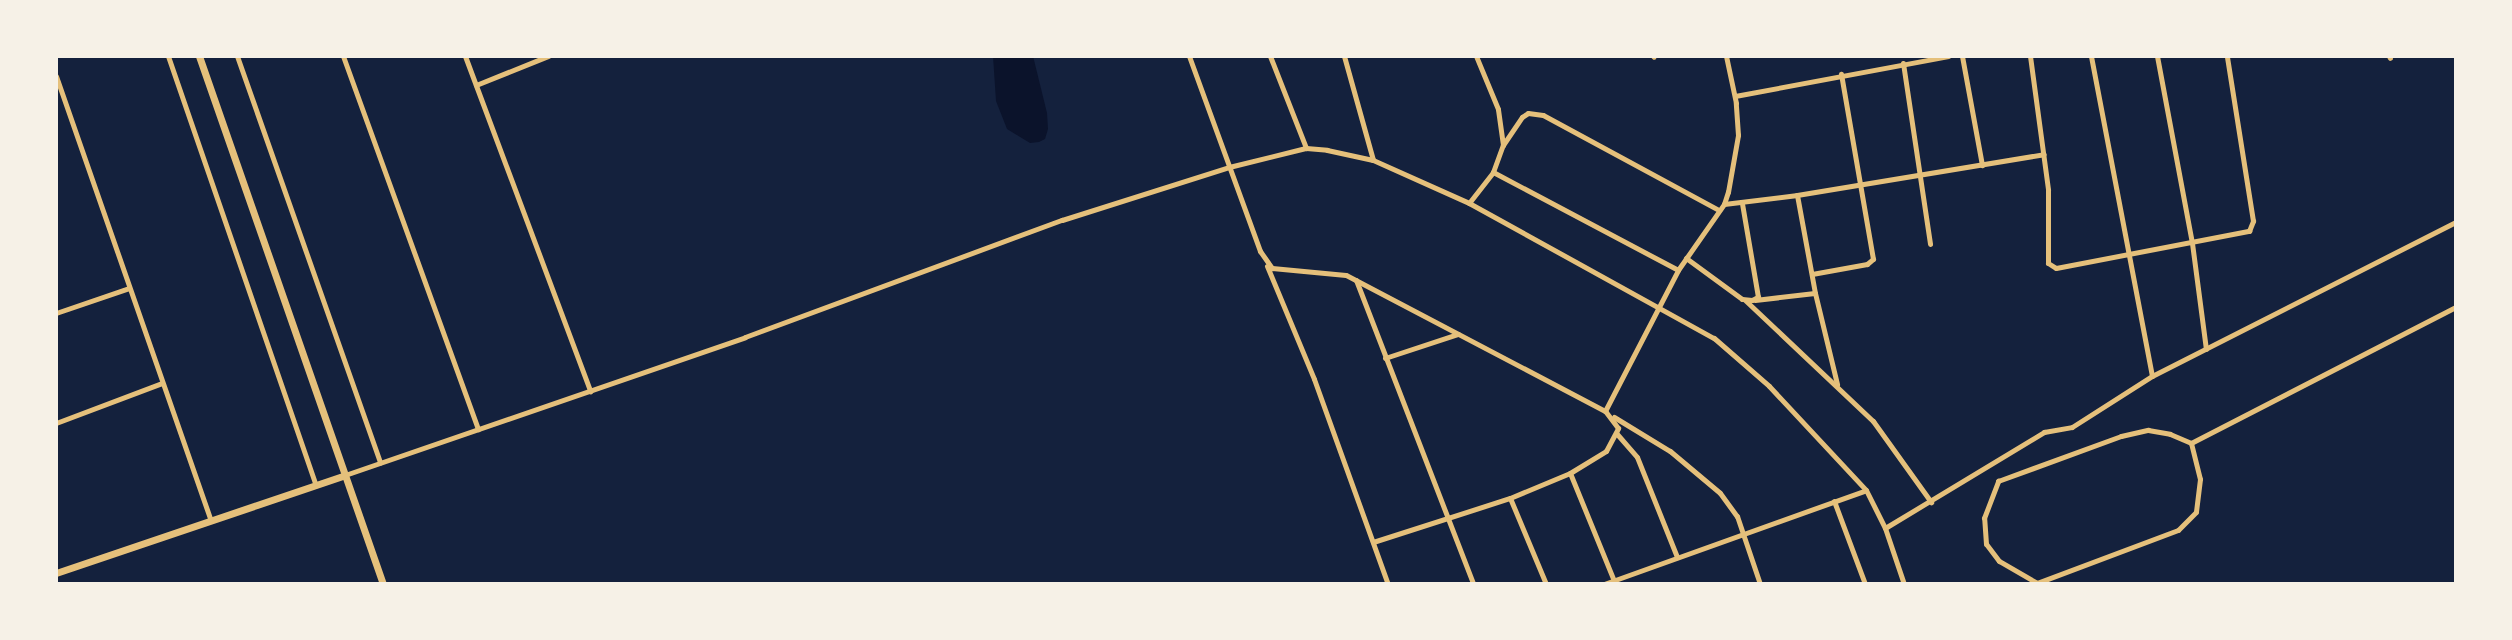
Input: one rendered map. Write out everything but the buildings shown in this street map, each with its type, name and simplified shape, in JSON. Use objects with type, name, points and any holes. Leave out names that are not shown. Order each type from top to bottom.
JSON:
[{"type":"street","points":[[168,56],[316,485]]},
{"type":"street","points":[[199,56],[383,584]]},
{"type":"street","points":[[237,56],[380,463]]},
{"type":"street","points":[[343,56],[478,429]]},
{"type":"street","points":[[465,56],[590,391]]},
{"type":"street","points":[[476,85],[548,56]]},
{"type":"street","points":[[1189,56],[1228,167],[1314,379],[1388,584]]},
{"type":"street","points":[[1270,56],[1306,148]]},
{"type":"street","points":[[1343,56],[1373,160]]},
{"type":"street","points":[[1476,56],[1498,109],[1503,145]]},
{"type":"street","points":[[1605,411],[1678,270],[1724,204],[1738,135],[1735,96],[1726,56]]},
{"type":"street","points":[[1735,96],[1948,56]]},
{"type":"street","points":[[1962,56],[1982,165]]},
{"type":"street","points":[[2030,56],[2044,155],[2049,266],[2056,268],[2246,233],[2253,227],[2227,56]]},
{"type":"street","points":[[2091,56],[2152,376]]},
{"type":"street","points":[[2157,56],[2192,243],[2206,349]]},
{"type":"street","points":[[1903,63],[1922,175],[1930,244]]},
{"type":"street","points":[[1812,274],[1867,264],[1873,259],[1841,74]]},
{"type":"street","points":[[56,76],[211,521]]},
{"type":"street","points":[[1469,203],[1493,172],[1503,145],[1522,117],[1536,113],[1719,210]]},
{"type":"street","points":[[56,573],[590,391],[1062,220],[1228,167],[1306,148],[1350,153],[1373,160],[1469,203],[1714,338],[1742,360],[1809,426],[1866,490],[1885,528],[1904,584]]},
{"type":"street","points":[[1724,204],[1797,195],[2044,155]]},
{"type":"street","points":[[1493,172],[1678,270]]},
{"type":"street","points":[[1797,195],[1815,293],[1836,384]]},
{"type":"street","points":[[1742,203],[1758,294],[1749,300]]},
{"type":"street","points":[[1885,528],[2044,432],[2072,427],[2152,376],[2456,222]]},
{"type":"street","points":[[1686,258],[1749,300],[1836,384],[1873,421],[1931,502]]},
{"type":"street","points":[[1265,262],[1281,271],[1330,271],[1356,280],[1605,411],[1670,451],[1702,476],[1730,505],[1744,532],[1760,584]]},
{"type":"street","points":[[1356,280],[1473,584]]},
{"type":"street","points":[[56,313],[129,288]]},
{"type":"street","points":[[1749,300],[1815,293]]},
{"type":"street","points":[[2190,443],[2456,307]]},
{"type":"street","points":[[1385,358],[1458,334]]},
{"type":"street","points":[[56,422],[162,383]]},
{"type":"street","points":[[1373,542],[1510,498],[1570,473],[1606,451],[1617,434],[1617,424],[1605,411]]},
{"type":"street","points":[[2148,430],[2170,434],[2190,443],[2200,479],[2196,512],[2178,530],[2037,583],[2000,562],[1986,544],[1984,518],[1998,481],[2121,436],[2148,430]]},
{"type":"street","points":[[1617,434],[1637,457],[1677,557]]},
{"type":"street","points":[[1570,473],[1614,581]]},
{"type":"street","points":[[1604,584],[1866,490]]},
{"type":"street","points":[[1510,498],[1546,584]]},
{"type":"street","points":[[1834,501],[1865,584]]},
{"type":"water","points":[[993,56],[1033,56],[1047,113],[1048,129],[1045,139],[1030,143],[1007,129],[996,101]]}]
